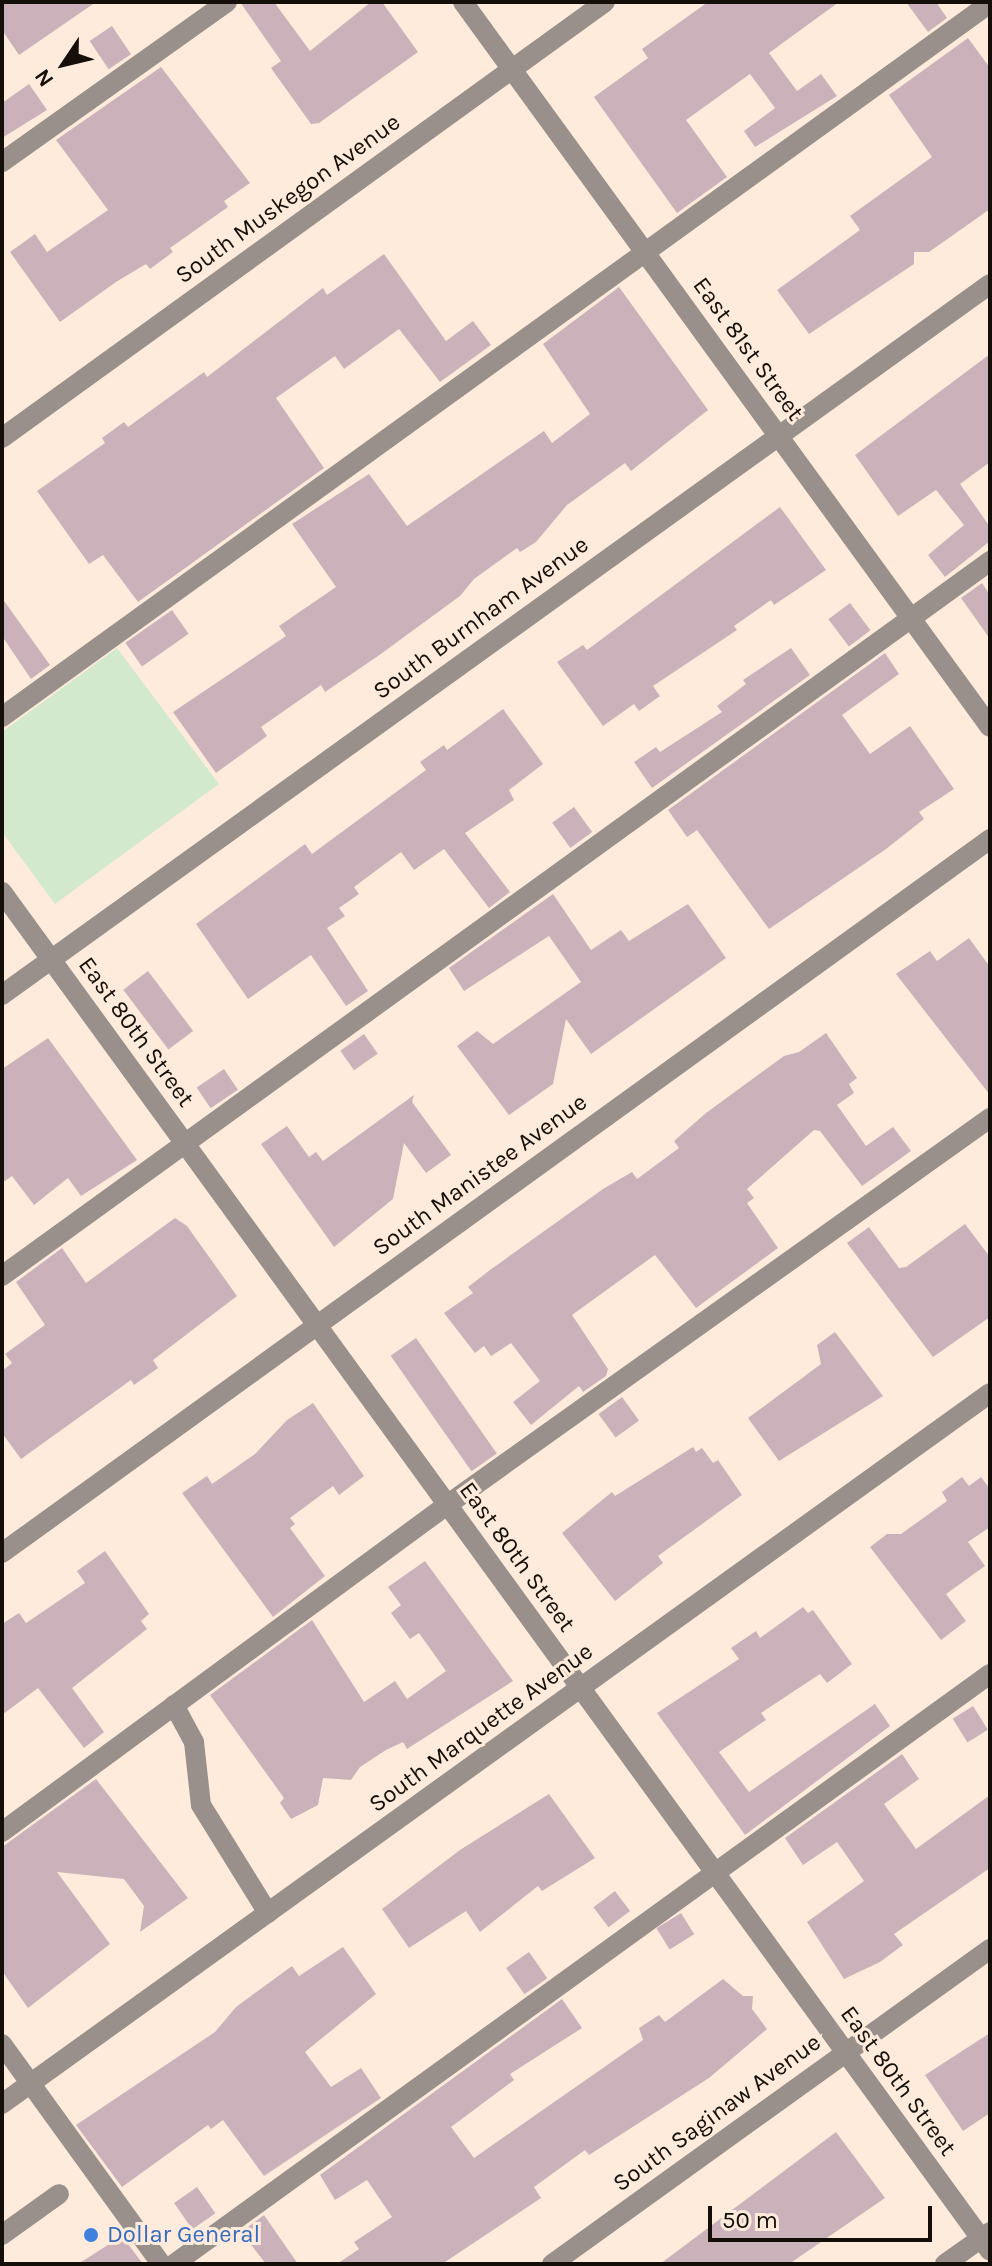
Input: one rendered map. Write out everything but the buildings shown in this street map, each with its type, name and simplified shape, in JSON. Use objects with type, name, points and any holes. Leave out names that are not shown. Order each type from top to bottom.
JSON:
[{"type":"street","points":[[2,162],[227,2]]},
{"type":"street","name":"East 81st Street","points":[[463,2],[990,727]]},
{"type":"street","name":"South Muskegon Avenue","points":[[2,438],[605,2]]},
{"type":"street","points":[[2,717],[990,3]]},
{"type":"street","name":"South Burnham Avenue","points":[[2,995],[990,284]]},
{"type":"street","points":[[2,1276],[990,561]]},
{"type":"street","name":"South Manistee Avenue","points":[[2,1553],[990,839]]},
{"type":"street","name":"East 80th Street","points":[[2,892],[845,2053],[987,2240]]},
{"type":"street","points":[[2,1832],[447,1505],[990,1118]]},
{"type":"street","name":"South Marquette Avenue","points":[[2,2104],[990,1393]]},
{"type":"street","points":[[174,2264],[990,1674]]},
{"type":"street","points":[[174,1705],[194,1742],[201,1805],[268,1913]]},
{"type":"street","name":"South Saginaw Avenue","points":[[552,2264],[990,1949]]},
{"type":"street","points":[[2,2044],[161,2264]]},
{"type":"street","points":[[2,2235],[59,2194]]},
{"type":"street","points":[[945,2264],[987,2240]]},
{"type":"green space","points":[[117,648],[219,784],[55,904],[2,832],[2,732]]},
{"type":"place","name":"Dollar General","points":[[91,2235]]}]
